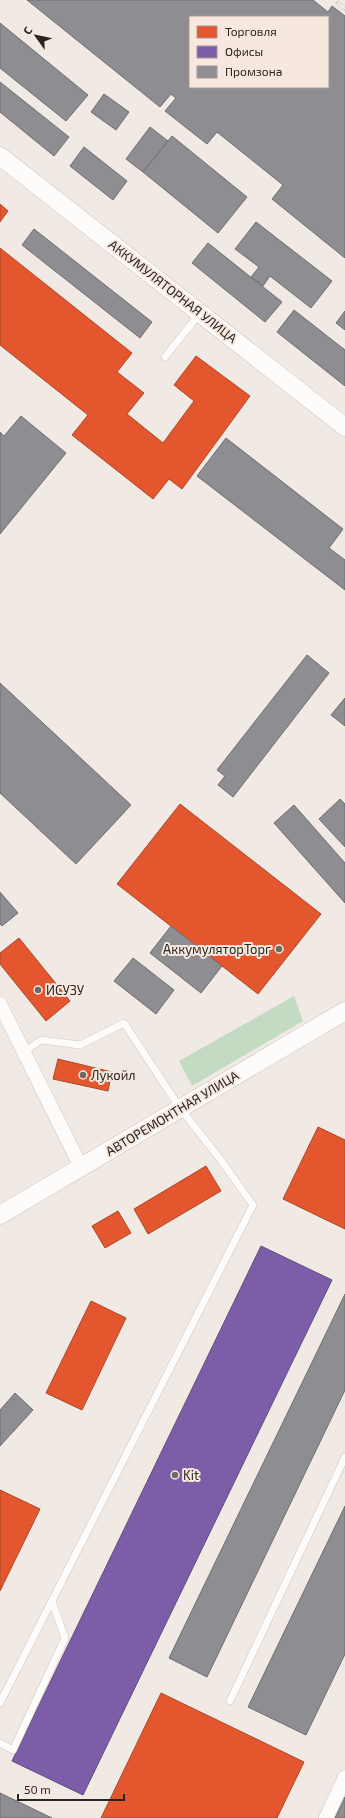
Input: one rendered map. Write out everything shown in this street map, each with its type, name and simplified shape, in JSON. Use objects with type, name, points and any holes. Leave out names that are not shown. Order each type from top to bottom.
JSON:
[{"type":"street","name":"АККУМУЛЯТОРНАЯ УЛИЦА","points":[[0,156],[345,427]]},
{"type":"street","points":[[0,1004],[81,1167]]},
{"type":"street","name":"АВТОРЕМОНТНАЯ УЛИЦА","points":[[0,1215],[345,1011]]},
{"type":"street","points":[[326,1818],[345,1777]]},
{"type":"lane","points":[[165,357],[200,313]]},
{"type":"lane","points":[[0,1702],[253,1206],[220,1159],[180,1108],[124,1023],[80,1045],[41,1040],[24,1052]]},
{"type":"lane","points":[[230,1701],[345,1457]]},
{"type":"lane","points":[[0,1743],[13,1750],[65,1638],[52,1601]]},
{"type":"green space","points":[[294,996],[303,1021],[192,1086],[179,1061]]},
{"type":"building: Торговля","points":[[0,204],[8,211],[0,222]]},
{"type":"building: Торговля","points":[[0,248],[132,353],[117,372],[144,393],[127,414],[163,443],[194,401],[174,385],[196,356],[250,396],[182,489],[169,479],[153,499],[72,435],[88,415],[0,345]]},
{"type":"building: Торговля","points":[[180,804],[321,914],[258,994],[117,884]]},
{"type":"building: Торговля","points":[[19,938],[70,1001],[46,1021],[0,964],[0,953]]},
{"type":"building: Торговля","name":"Лукойл","points":[[58,1059],[112,1072],[108,1091],[53,1079]]},
{"type":"building: Торговля","points":[[318,1127],[345,1140],[345,1229],[283,1199]]},
{"type":"building: Торговля","points":[[206,1166],[221,1191],[148,1234],[134,1209]]},
{"type":"building: Торговля","points":[[118,1211],[131,1233],[105,1248],[92,1226]]},
{"type":"building: Торговля","points":[[91,1301],[126,1318],[82,1410],[46,1393]]},
{"type":"building: Торговля","points":[[0,1490],[40,1509],[0,1591]]},
{"type":"building: Торговля","points":[[161,1693],[304,1762],[277,1818],[101,1818]]},
{"type":"building: Офисы","points":[[261,1246],[332,1280],[83,1795],[12,1761]]},
{"type":"building: Промзона","points":[[27,0],[313,0],[328,12],[332,6],[345,16],[345,258],[272,199],[283,185],[217,132],[207,144],[165,111],[176,98],[171,94],[160,107]]},
{"type":"building: Промзона","points":[[0,23],[88,95],[66,121],[0,68]]},
{"type":"building: Промзона","points":[[0,82],[69,137],[54,156],[0,112]]},
{"type":"building: Промзона","points":[[104,94],[129,112],[116,130],[91,112]]},
{"type":"building: Промзона","points":[[150,127],[168,141],[143,172],[126,159]]},
{"type":"building: Промзона","points":[[172,136],[247,197],[218,233],[143,172]]},
{"type":"building: Промзона","points":[[84,147],[127,181],[113,200],[70,166]]},
{"type":"building: Промзона","points":[[256,222],[332,281],[311,308],[270,276],[263,286],[251,277],[259,267],[235,249]]},
{"type":"building: Промзона","points":[[34,229],[152,322],[140,338],[22,245]]},
{"type":"building: Промзона","points":[[208,243],[282,302],[265,322],[192,263]]},
{"type":"building: Промзона","points":[[294,310],[345,350],[345,386],[277,332]]},
{"type":"building: Промзона","points":[[345,311],[345,330],[336,323]]},
{"type":"building: Промзона","points":[[21,416],[66,453],[0,534],[0,432],[4,436]]},
{"type":"building: Промзона","points":[[226,438],[343,529],[329,548],[345,560],[345,590],[197,476]]},
{"type":"building: Промзона","points":[[307,655],[329,673],[233,797],[218,785],[225,776],[217,770]]},
{"type":"building: Промзона","points":[[0,683],[131,805],[76,864],[0,793]]},
{"type":"building: Промзона","points":[[345,698],[345,726],[331,715]]},
{"type":"building: Промзона","points":[[340,799],[345,804],[345,847],[319,819]]},
{"type":"building: Промзона","points":[[294,805],[345,863],[345,903],[274,823]]},
{"type":"building: Промзона","points":[[0,892],[18,913],[2,926],[0,924]]},
{"type":"building: Промзона","points":[[171,926],[222,966],[201,993],[150,953]]},
{"type":"building: Промзона","points":[[133,958],[174,990],[156,1014],[114,981]]},
{"type":"building: Промзона","points":[[345,1294],[345,1390],[207,1677],[169,1658]]},
{"type":"building: Промзона","points":[[15,1393],[33,1410],[0,1446],[0,1410]]},
{"type":"building: Промзона","points":[[345,1506],[345,1654],[306,1735],[248,1707]]},
{"type":"building: Промзона","points":[[0,1793],[52,1818],[0,1818]]},
{"type":"building: Промзона","points":[[345,1797],[345,1818],[335,1818]]},
{"type":"railway","points":[[338,3],[345,9]]},
{"type":"place","name":"АккумуляторТорг","points":[[279,949]]},
{"type":"place","name":"ИСУЗУ","points":[[38,990]]},
{"type":"place","name":"Лукойл","points":[[83,1075]]},
{"type":"place","name":"Kit","points":[[175,1475]]}]
